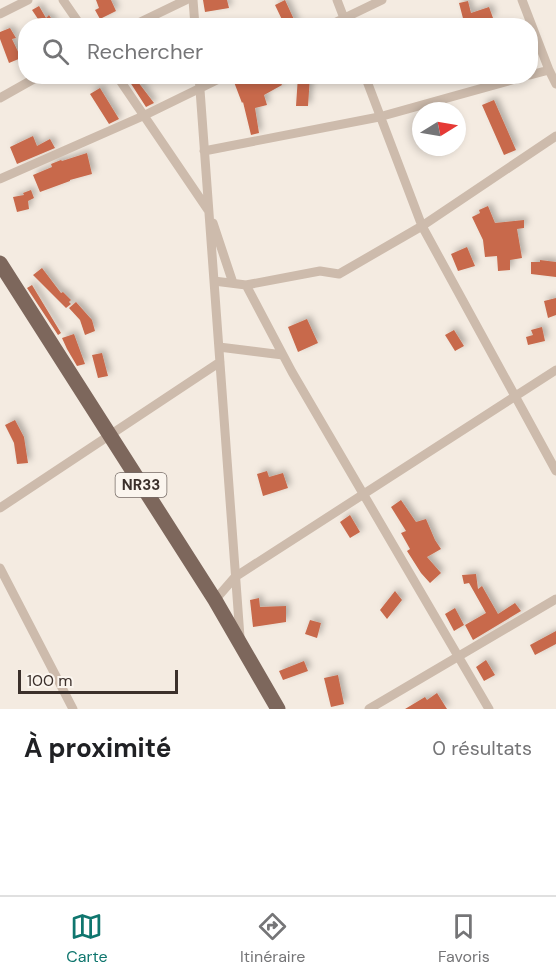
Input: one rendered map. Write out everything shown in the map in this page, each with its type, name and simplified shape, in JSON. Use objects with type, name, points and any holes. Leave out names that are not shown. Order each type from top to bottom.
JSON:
[{"type":"main road","name":"NR33","points":[[0,263],[214,600],[278,709]]},
{"type":"street","points":[[0,14],[28,0]]},
{"type":"street","points":[[63,0],[75,18]]},
{"type":"street","points":[[149,18],[186,0]]},
{"type":"street","points":[[193,0],[194,18]]},
{"type":"street","points":[[338,0],[345,18]]},
{"type":"street","points":[[351,18],[382,0]]},
{"type":"street","points":[[522,0],[529,18]]},
{"type":"street","points":[[538,41],[556,84]]},
{"type":"street","points":[[538,73],[549,70]]},
{"type":"street","points":[[0,98],[25,84]]},
{"type":"street","points":[[122,84],[208,210],[233,283]]},
{"type":"street","points":[[200,84],[240,644]]},
{"type":"street","points":[[0,179],[143,117],[210,84]]},
{"type":"street","points":[[368,84],[422,226],[556,471]]},
{"type":"street","points":[[204,151],[379,117],[497,84]]},
{"type":"street","points":[[214,281],[246,285],[320,271],[339,274],[422,226],[556,136]]},
{"type":"street","points":[[246,285],[284,356],[489,709]]},
{"type":"street","points":[[219,347],[284,356]]},
{"type":"street","points":[[0,508],[220,362]]},
{"type":"street","points":[[214,600],[235,577],[556,370]]},
{"type":"street","points":[[0,568],[73,709]]},
{"type":"street","points":[[369,709],[556,599]]},
{"type":"building","points":[[96,0],[111,0],[116,11],[99,18],[95,10],[99,8]]},
{"type":"building","points":[[203,0],[227,0],[229,8],[205,12]]},
{"type":"building","points":[[285,0],[293,18],[281,18],[275,5]]},
{"type":"building","points":[[468,1],[471,13],[489,7],[493,18],[463,18],[459,3]]},
{"type":"building","points":[[39,6],[46,18],[37,18],[32,10]]},
{"type":"building","points":[[10,28],[16,38],[12,39],[18,52],[18,59],[9,63],[0,39],[0,32]]},
{"type":"building","points":[[131,84],[140,84],[154,103],[146,107]]},
{"type":"building","points":[[235,84],[282,85],[264,95],[267,105],[255,108],[259,133],[251,135]]},
{"type":"building","points":[[297,84],[309,84],[308,106],[296,106]]},
{"type":"building","points":[[100,88],[119,119],[109,124],[90,94]]},
{"type":"building","points":[[494,100],[516,150],[504,155],[482,105]]},
{"type":"building","points":[[33,136],[37,146],[50,139],[55,148],[17,164],[10,147]]},
{"type":"building","points":[[87,153],[92,174],[40,192],[33,175],[52,167],[51,164]]},
{"type":"building","points":[[31,190],[34,198],[28,201],[29,209],[17,212],[13,197],[24,195],[23,193]]},
{"type":"building","points":[[488,206],[495,223],[524,220],[524,228],[517,229],[522,258],[510,260],[510,270],[498,271],[497,256],[485,257],[483,240],[472,217],[480,213],[479,210]]},
{"type":"building","points":[[467,247],[475,266],[458,271],[451,254]]},
{"type":"building","points":[[540,260],[556,262],[556,277],[531,274],[531,262],[540,262]]},
{"type":"building","points":[[42,268],[61,293],[63,292],[71,300],[69,302],[71,304],[66,308],[33,275]]},
{"type":"building","points":[[32,285],[61,333],[58,335],[27,288]]},
{"type":"building","points":[[556,298],[556,315],[548,318],[544,301]]},
{"type":"building","points":[[76,302],[92,320],[95,331],[85,335],[80,320],[69,308]]},
{"type":"building","points":[[307,319],[318,343],[298,352],[288,327]]},
{"type":"building","points":[[542,327],[545,341],[528,345],[526,337],[533,335],[531,330]]},
{"type":"building","points":[[454,330],[464,346],[455,351],[445,335]]},
{"type":"building","points":[[74,334],[85,364],[77,366],[62,338]]},
{"type":"building","points":[[102,353],[108,376],[98,378],[92,355]]},
{"type":"building","points":[[15,420],[24,437],[28,463],[17,464],[14,443],[5,425]]},
{"type":"building","points":[[267,471],[269,477],[283,473],[288,488],[263,496],[257,474]]},
{"type":"building","points":[[401,500],[416,522],[426,519],[441,549],[427,557],[441,573],[430,583],[407,551],[410,549],[401,533],[406,531],[391,507]]},
{"type":"building","points":[[350,515],[360,532],[350,538],[340,522]]},
{"type":"building","points":[[476,574],[478,589],[482,586],[498,614],[515,603],[521,611],[473,640],[465,625],[486,613],[469,583],[464,584],[462,575]]},
{"type":"building","points":[[395,591],[402,600],[387,619],[380,610]]},
{"type":"building","points":[[259,598],[260,607],[286,606],[286,622],[253,627],[250,600]]},
{"type":"building","points":[[455,608],[464,625],[454,631],[445,614]]},
{"type":"building","points":[[310,620],[321,623],[317,638],[305,634]]},
{"type":"building","points":[[556,631],[556,644],[535,655],[530,645]]},
{"type":"building","points":[[486,660],[495,675],[484,681],[476,667]]},
{"type":"building","points":[[304,661],[308,671],[283,680],[279,671]]},
{"type":"building","points":[[338,675],[344,704],[331,707],[324,678]]},
{"type":"building","points":[[437,693],[447,709],[405,709],[425,697],[427,700]]}]
